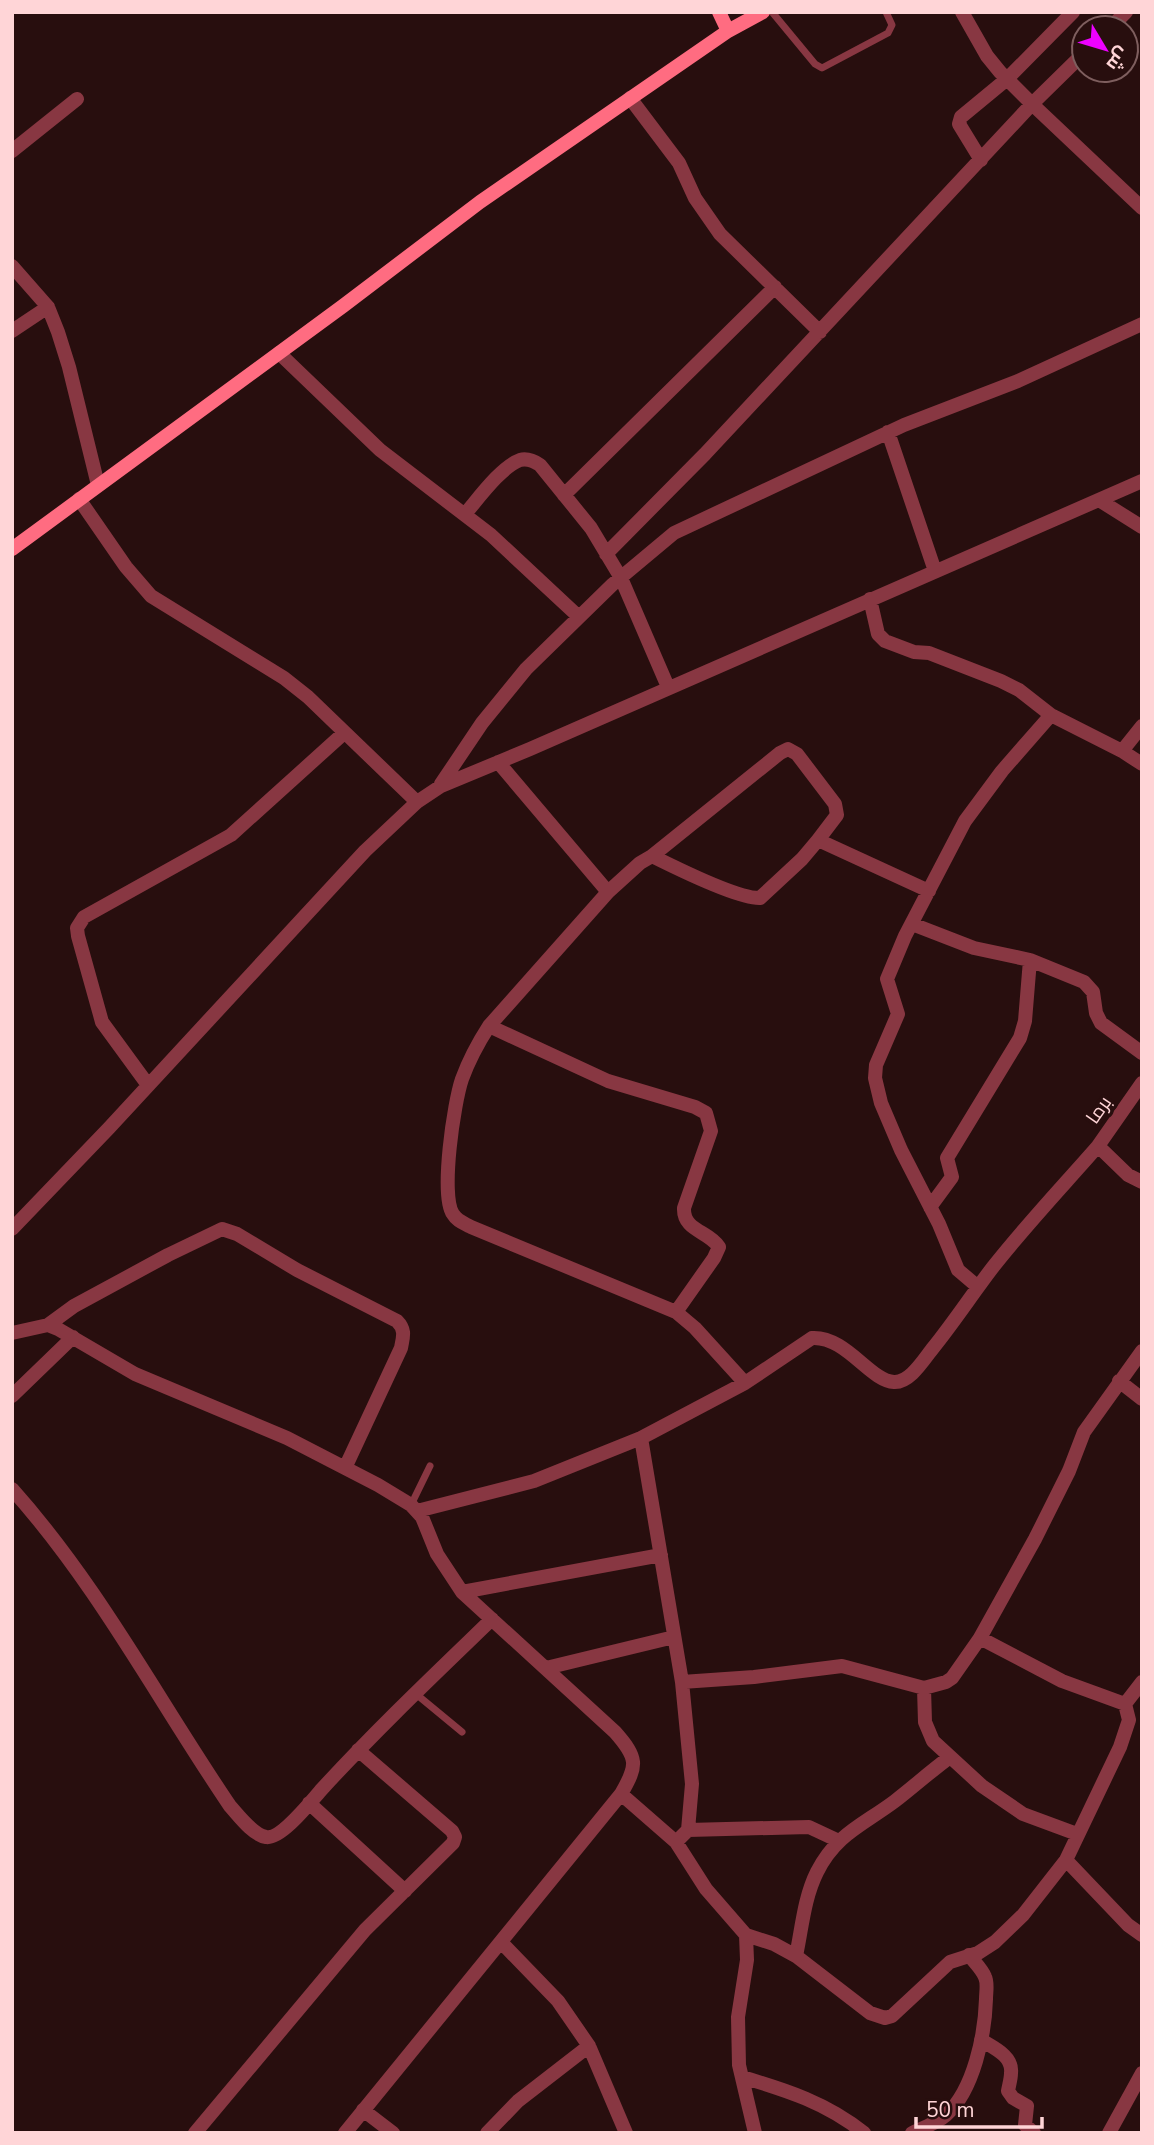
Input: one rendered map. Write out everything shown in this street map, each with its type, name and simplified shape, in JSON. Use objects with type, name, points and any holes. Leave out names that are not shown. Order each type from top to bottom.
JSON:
[{"type":"main road","points":[[719,12],[727,31]]},
{"type":"main road","points":[[12,549],[480,202],[727,31],[763,12]]},
{"type":"street","points":[[962,12],[988,56],[1007,79],[1142,208]]},
{"type":"street","points":[[981,160],[962,133],[959,124],[961,117],[1007,79],[1073,12]]},
{"type":"street","points":[[606,554],[705,454],[1070,67]]},
{"type":"street","points":[[630,98],[678,163],[695,198],[720,234],[820,332]]},
{"type":"street","points":[[12,151],[77,99]]},
{"type":"street","points":[[12,266],[48,307],[69,368],[98,485]]},
{"type":"street","points":[[564,495],[775,287]]},
{"type":"street","points":[[12,331],[48,307]]},
{"type":"street","points":[[441,786],[482,723],[526,669],[621,578],[674,533],[888,432],[1018,381],[1142,324]]},
{"type":"street","points":[[279,353],[380,450],[491,535],[579,618]]},
{"type":"street","points":[[888,432],[935,571]]},
{"type":"street","points":[[465,514],[508,467],[522,459],[532,460],[540,465],[591,528],[621,578],[668,687]]},
{"type":"street","points":[[12,1229],[365,851],[417,802],[441,786],[1142,481]]},
{"type":"street","points":[[79,499],[126,567],[151,596],[285,678],[308,696],[417,802]]},
{"type":"street","points":[[1099,500],[1142,527]]},
{"type":"street","points":[[870,599],[878,634],[885,641],[914,652],[929,653],[1001,681],[1018,690],[1051,715],[1142,764]]},
{"type":"street","points":[[978,1287],[958,1270],[881,1103],[875,1073],[878,1058],[898,1014],[887,979],[912,924],[965,821],[1002,771],[1051,715]]},
{"type":"street","points":[[1122,751],[1142,726]]},
{"type":"street","points":[[148,1085],[102,1022],[78,936],[79,922],[231,835],[344,733]]},
{"type":"street","points":[[652,856],[737,893],[760,898],[802,859],[818,840],[837,815],[835,804],[797,754],[788,749],[640,863],[608,892],[489,1026],[474,1050],[461,1082],[449,1152],[449,1205],[459,1221],[471,1227],[676,1312],[695,1328],[745,1383]]},
{"type":"street","points":[[498,762],[608,892]]},
{"type":"street","points":[[818,840],[929,891]]},
{"type":"street","points":[[912,924],[974,948],[1030,960],[1088,984],[1093,992],[1096,1013],[1101,1023],[1142,1053]]},
{"type":"street","points":[[930,1207],[952,1177],[947,1158],[1020,1038],[1025,1021],[1030,960]]},
{"type":"street","points":[[489,1026],[608,1081],[695,1107],[706,1113],[711,1131],[684,1208],[684,1217],[719,1247],[676,1312]]},
{"type":"street","name":"برما","points":[[1142,1083],[1098,1146],[1128,1175],[1142,1182]]},
{"type":"street","points":[[414,1508],[534,1482],[641,1438],[745,1383],[807,1340],[820,1337],[833,1342],[886,1380],[898,1383],[920,1364],[978,1287],[1098,1146]]},
{"type":"street","points":[[12,1333],[48,1325],[75,1306],[222,1229],[237,1234],[297,1270],[402,1326],[404,1332],[401,1348],[345,1468]]},
{"type":"street","points":[[48,1325],[135,1374],[287,1438],[414,1508],[422,1517],[447,1573],[462,1592],[615,1732],[632,1754],[635,1767],[621,1794],[345,2133]]},
{"type":"street","points":[[12,1396],[73,1337]]},
{"type":"street","points":[[682,1682],[775,1675],[842,1665],[924,1688],[952,1678],[980,1637],[1035,1539],[1069,1471],[1084,1432],[1142,1351]]},
{"type":"street","points":[[1119,1381],[1142,1399]]},
{"type":"street","points":[[641,1438],[682,1682],[692,1784],[688,1830],[676,1842]]},
{"type":"street","points":[[12,1489],[46,1526],[84,1578],[194,1752],[239,1815],[255,1831],[266,1837],[275,1836],[358,1750],[492,1619]]},
{"type":"street","points":[[462,1592],[661,1555]]},
{"type":"street","points":[[546,1668],[674,1637]]},
{"type":"street","points":[[980,1637],[1062,1681],[1125,1704]]},
{"type":"street","points":[[1125,1704],[1142,1683]]},
{"type":"street","points":[[924,1688],[925,1722],[933,1741],[982,1786],[1023,1814],[1077,1834]]},
{"type":"street","points":[[621,1794],[676,1842],[706,1889],[746,1935],[774,1944],[796,1956],[870,2013],[884,2018],[903,2008],[950,1962],[986,1949],[1013,1924],[1066,1860],[1120,1747],[1129,1720],[1125,1704]]},
{"type":"street","points":[[195,2133],[365,1930],[451,1847],[455,1837],[452,1831],[358,1750]]},
{"type":"street","points":[[796,1956],[809,1892],[818,1870],[839,1841],[851,1829],[893,1802],[950,1757]]},
{"type":"street","points":[[309,1803],[405,1891]]},
{"type":"street","points":[[688,1830],[809,1827],[839,1841]]},
{"type":"street","points":[[1066,1860],[1128,1925],[1142,1935]]},
{"type":"street","points":[[746,1935],[747,1960],[738,2017],[739,2065],[755,2133]]},
{"type":"street","points":[[501,1942],[558,2001],[589,2046],[626,2133]]},
{"type":"street","points":[[912,2133],[940,2120],[953,2107],[963,2091],[981,2040],[985,2022],[986,1977],[969,1955]]},
{"type":"street","points":[[981,2040],[1003,2053],[1010,2063],[1012,2071],[1008,2091],[1013,2098],[1027,2106],[1025,2125],[1034,2133]]},
{"type":"street","points":[[487,2133],[518,2101],[589,2046]]},
{"type":"street","points":[[1109,2133],[1142,2073]]},
{"type":"street","points":[[742,2077],[818,2103],[864,2133]]},
{"type":"street","points":[[363,2110],[393,2133]]},
{"type":"lane","points":[[772,12],[815,64],[822,68],[888,33],[892,26],[886,12]]},
{"type":"lane","points":[[414,1508],[430,1466]]},
{"type":"lane","points":[[416,1694],[461,1732]]}]
